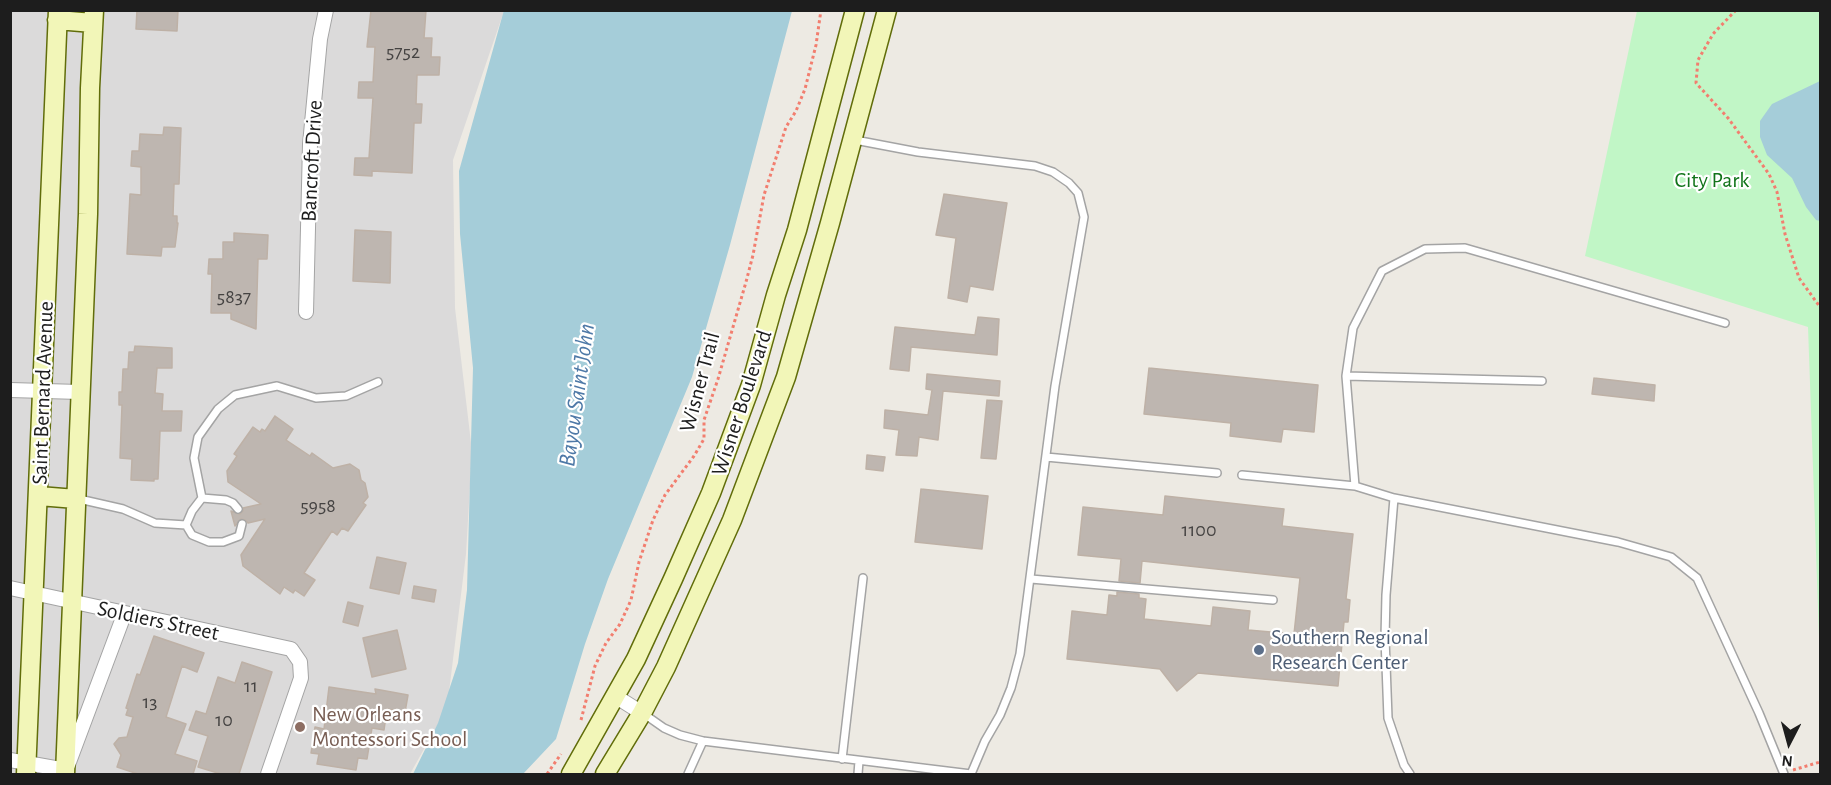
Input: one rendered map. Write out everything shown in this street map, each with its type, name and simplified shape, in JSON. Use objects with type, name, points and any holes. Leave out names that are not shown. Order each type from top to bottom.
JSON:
[{"type":"street","name":"Bancroft Drive","points":[[306,312],[310,144],[320,39],[326,10]]},
{"type":"street","name":"Wisner Boulevard","points":[[572,774],[640,649],[711,493],[752,385],[776,295],[797,230],[855,10]]},
{"type":"street","name":"Wisner Boulevard","points":[[605,774],[666,667],[732,520],[782,388],[830,223],[887,10]]},
{"type":"street","points":[[57,15],[94,17]]},
{"type":"street","name":"Saint Bernard Avenue","points":[[21,766],[35,594],[57,15]]},
{"type":"street","name":"Saint Bernard Avenue","points":[[65,772],[94,17]]},
{"type":"street","points":[[10,390],[80,392]]},
{"type":"street","points":[[39,496],[76,499]]},
{"type":"street","name":"Soldiers Street","points":[[10,588],[124,615],[291,649],[300,662],[301,678],[268,774]]},
{"type":"street","points":[[21,766],[65,772],[124,615]]},
{"type":"street","points":[[615,696],[642,712]]},
{"type":"lane","points":[[642,712],[664,728],[703,741],[971,774],[1011,688],[1020,654],[1055,386],[1084,217],[1078,193],[1069,183],[1053,172],[1035,166],[918,152],[852,139]]},
{"type":"lane","points":[[1355,486],[1346,376],[1353,327],[1382,271],[1425,249],[1465,248],[1725,323]]},
{"type":"lane","points":[[1346,376],[1542,381]]},
{"type":"lane","points":[[186,525],[192,511],[202,498],[194,458],[198,437],[218,409],[235,395],[277,386],[316,398],[346,396],[378,382]]},
{"type":"lane","points":[[1046,457],[1217,473]]},
{"type":"lane","points":[[1242,475],[1355,486],[1394,498],[1618,542],[1671,556],[1697,578],[1759,713],[1783,774]]},
{"type":"lane","points":[[202,498],[226,500],[238,509]]},
{"type":"lane","points":[[1394,498],[1385,638],[1389,718],[1404,765],[1410,774]]},
{"type":"lane","points":[[76,499],[123,509],[154,524],[186,525]]},
{"type":"lane","points":[[186,525],[192,536],[209,542],[223,542],[239,536],[242,524]]},
{"type":"lane","points":[[842,759],[863,578]]},
{"type":"lane","points":[[1031,579],[1273,600]]},
{"type":"lane","points":[[688,774],[703,741]]},
{"type":"lane","points":[[858,774],[859,761]]},
{"type":"path","name":"Wisner Trail","points":[[580,725],[595,666],[606,643],[620,624],[631,600],[639,562],[653,520],[665,495],[704,439],[704,420],[718,380],[751,264],[764,195],[786,127],[805,89],[816,45],[821,10]]},
{"type":"path","points":[[1736,10],[1713,34],[1698,60],[1696,83],[1728,118],[1769,174],[1777,192],[1785,234],[1799,278],[1821,307]]},
{"type":"path","points":[[547,774],[562,752]]},
{"type":"path","points":[[1783,774],[1821,762]]},
{"type":"shaded area","points":[[10,11],[504,11],[453,160],[455,308],[472,451],[466,554],[447,708],[410,774],[11,774]]},
{"type":"green space","name":"City Park","points":[[1637,11],[1820,11],[1820,665],[1808,327],[1585,256]]},
{"type":"water","name":"Bayou Saint John","points":[[504,10],[792,11],[730,245],[692,377],[608,579],[556,739],[523,774],[413,774],[438,723],[458,663],[467,590],[473,368],[460,234],[459,171]]},
{"type":"water","points":[[1820,81],[1820,221],[1816,220],[1806,207],[1792,178],[1767,155],[1760,137],[1760,121],[1772,104]]},
{"type":"building","points":[[137,10],[178,10],[177,31],[136,29]]},
{"type":"building","points":[[371,10],[426,10],[424,38],[432,38],[431,57],[440,57],[439,75],[417,75],[416,104],[422,104],[421,123],[414,123],[412,173],[372,171],[372,176],[354,175],[355,158],[369,158],[373,98],[358,98],[359,82],[373,82],[375,47],[367,47]]},
{"type":"building","points":[[164,127],[181,128],[179,184],[174,184],[173,216],[177,216],[178,223],[175,247],[162,247],[161,256],[127,254],[130,194],[141,195],[141,167],[131,166],[132,151],[139,151],[140,134],[163,135]]},
{"type":"building","points":[[944,194],[1007,203],[993,290],[970,286],[967,302],[948,298],[956,238],[936,235]]},
{"type":"building","points":[[355,230],[391,232],[390,283],[353,281]]},
{"type":"building","points":[[234,233],[268,235],[267,259],[258,259],[256,329],[231,319],[231,313],[211,313],[212,274],[208,274],[209,259],[223,259],[223,242],[234,242]]},
{"type":"building","points":[[978,317],[999,319],[997,355],[911,347],[909,371],[890,369],[895,327],[975,335]]},
{"type":"building","points":[[135,346],[172,348],[172,368],[157,368],[155,393],[163,394],[162,411],[182,411],[181,431],[160,431],[158,479],[154,481],[131,480],[132,459],[120,458],[122,405],[119,405],[119,392],[122,392],[123,369],[128,369],[129,352],[134,352]]},
{"type":"building","points":[[1149,368],[1318,385],[1314,432],[1283,429],[1281,442],[1230,436],[1231,423],[1144,414]]},
{"type":"building","points":[[927,374],[1000,381],[999,396],[943,391],[938,440],[919,437],[917,456],[896,455],[899,430],[884,428],[885,410],[928,415],[932,390],[926,389]]},
{"type":"building","points":[[1594,378],[1655,385],[1654,401],[1592,394]]},
{"type":"building","points":[[987,400],[1002,401],[996,459],[981,458]]},
{"type":"building","points":[[275,416],[293,429],[286,440],[310,456],[312,453],[333,468],[350,464],[359,470],[368,497],[363,503],[366,505],[348,531],[342,528],[337,535],[332,531],[304,573],[315,580],[304,596],[284,587],[280,594],[243,566],[241,555],[265,519],[248,523],[241,519],[235,526],[231,511],[240,514],[243,508],[261,504],[228,482],[227,471],[237,456],[234,454],[253,427],[260,432],[262,429],[265,431]]},
{"type":"building","points":[[867,455],[885,457],[883,471],[866,469]]},
{"type":"building","points":[[921,489],[988,496],[982,549],[915,542]]},
{"type":"building","points":[[1165,496],[1284,509],[1282,526],[1353,534],[1346,599],[1350,600],[1348,622],[1344,622],[1338,686],[1198,673],[1177,691],[1160,669],[1067,659],[1072,611],[1107,615],[1109,595],[1117,596],[1117,592],[1139,594],[1139,598],[1146,599],[1144,619],[1211,626],[1213,607],[1250,611],[1248,630],[1294,634],[1300,578],[1142,561],[1140,583],[1119,581],[1121,559],[1078,555],[1083,507],[1163,515]]},
{"type":"building","points":[[377,557],[406,563],[399,594],[370,588]]},
{"type":"building","points":[[414,586],[436,590],[434,602],[412,598]]},
{"type":"building","points":[[348,602],[363,606],[358,626],[343,622]]},
{"type":"building","points":[[397,630],[406,669],[372,677],[363,638]]},
{"type":"building","points":[[154,636],[204,653],[197,672],[182,666],[166,717],[186,724],[175,754],[197,761],[193,774],[138,774],[117,767],[121,755],[114,744],[119,738],[127,737],[133,717],[126,715],[128,709],[126,708],[137,674],[140,675]]},
{"type":"building","points":[[242,662],[272,672],[239,774],[221,774],[198,767],[208,736],[189,730],[196,711],[206,714],[218,677],[235,683]]},
{"type":"building","points":[[329,687],[376,694],[375,689],[408,695],[405,712],[387,709],[384,730],[372,728],[367,759],[358,758],[356,770],[317,764],[319,754],[311,753],[315,727],[324,729]]},
{"type":"place","name":"Southern Regional Research Center","points":[[1259,650]]},
{"type":"place","name":"New Orleans Montessori School","points":[[300,727]]}]
